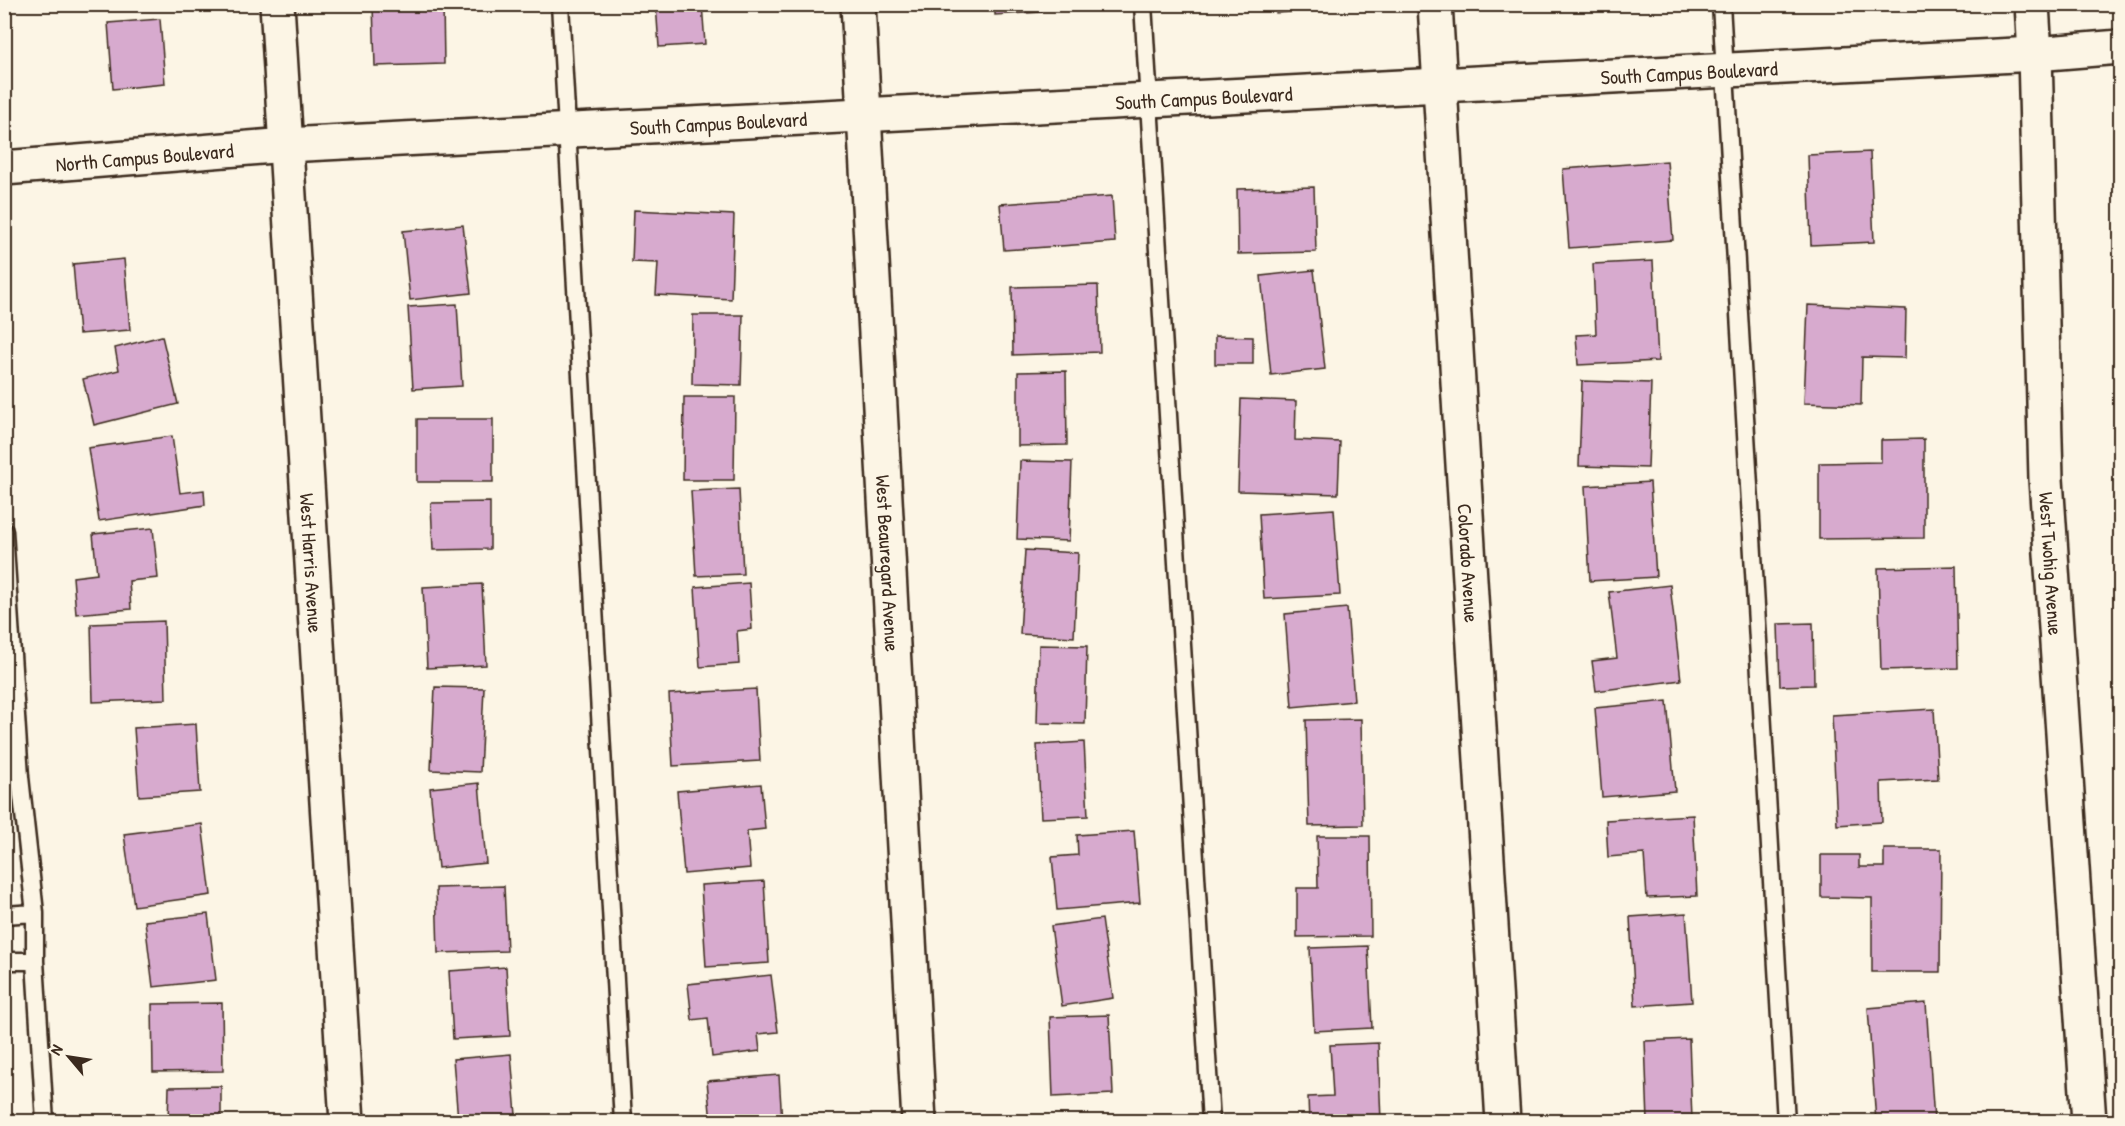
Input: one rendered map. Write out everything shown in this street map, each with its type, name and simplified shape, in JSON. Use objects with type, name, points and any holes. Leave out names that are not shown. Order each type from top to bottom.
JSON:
[{"type":"street","name":"West Harris Avenue","points":[[277,4],[347,1122]]},
{"type":"street","name":"West Beauregard Avenue","points":[[858,4],[919,1122]]},
{"type":"street","name":"Colorado Avenue","points":[[1435,4],[1503,1122]]},
{"type":"street","name":"West Twohig Avenue","points":[[2031,4],[2035,54],[2046,479],[2089,1122]]},
{"type":"street","name":"South Campus Boulevard","points":[[286,145],[2035,54],[2121,47]]},
{"type":"street","name":"North Campus Boulevard","points":[[4,168],[286,145]]},
{"type":"lane","points":[[560,4],[623,1122]]},
{"type":"lane","points":[[1143,4],[1211,1122]]},
{"type":"lane","points":[[1721,4],[1786,1122]]},
{"type":"lane","points":[[4,531],[12,778],[34,913],[45,1122]]},
{"type":"lane","points":[[4,915],[34,913]]},
{"type":"lane","points":[[4,961],[35,961]]},
{"type":"building","points":[[79,4],[145,4],[79,6]]},
{"type":"building","points":[[443,4],[444,64],[375,66],[373,6]]},
{"type":"building","points":[[656,4],[702,4],[705,44],[659,47]]},
{"type":"building","points":[[995,4],[1041,4],[1042,12],[995,15]]},
{"type":"building","points":[[1275,4],[1324,4],[1325,10],[1276,13]]},
{"type":"building","points":[[160,19],[165,84],[113,89],[108,23]]},
{"type":"building","points":[[1870,152],[1874,242],[1811,245],[1808,155]]},
{"type":"building","points":[[1667,161],[1673,240],[1569,248],[1563,169]]},
{"type":"building","points":[[1314,187],[1316,252],[1238,254],[1237,189]]},
{"type":"building","points":[[1112,196],[1115,242],[1004,250],[1000,204]]},
{"type":"building","points":[[634,210],[734,215],[731,299],[656,295],[658,263],[632,262]]},
{"type":"building","points":[[463,225],[471,293],[410,300],[403,231]]},
{"type":"building","points":[[124,259],[130,330],[79,334],[73,264]]},
{"type":"building","points":[[1653,261],[1658,361],[1578,365],[1576,335],[1596,334],[1593,264]]},
{"type":"building","points":[[1314,270],[1325,369],[1271,375],[1261,276]]},
{"type":"building","points":[[1098,285],[1100,352],[1013,355],[1012,287]]},
{"type":"building","points":[[457,304],[462,386],[413,389],[408,307]]},
{"type":"building","points":[[1808,305],[1906,309],[1905,358],[1862,357],[1861,405],[1804,403]]},
{"type":"building","points":[[693,315],[743,315],[741,385],[692,384]]},
{"type":"building","points":[[162,336],[178,404],[94,425],[83,379],[119,370],[115,348]]},
{"type":"building","points":[[1215,336],[1253,337],[1253,364],[1215,364]]},
{"type":"building","points":[[1066,371],[1067,445],[1018,446],[1018,372]]},
{"type":"building","points":[[1582,381],[1651,383],[1648,468],[1579,466]]},
{"type":"building","points":[[684,397],[735,397],[734,480],[683,480]]},
{"type":"building","points":[[1241,399],[1296,401],[1295,440],[1340,442],[1338,494],[1238,491]]},
{"type":"building","points":[[417,419],[493,419],[493,482],[417,482]]},
{"type":"building","points":[[172,436],[180,493],[204,490],[205,505],[99,521],[88,448]]},
{"type":"building","points":[[1924,439],[1924,538],[1819,539],[1819,463],[1881,462],[1881,440]]},
{"type":"building","points":[[1020,461],[1072,462],[1069,541],[1017,539]]},
{"type":"building","points":[[1650,482],[1656,577],[1590,581],[1585,486]]},
{"type":"building","points":[[739,489],[743,574],[696,576],[691,491]]},
{"type":"building","points":[[490,502],[490,549],[433,550],[431,503]]},
{"type":"building","points":[[1334,509],[1340,595],[1264,599],[1259,514]]},
{"type":"building","points":[[153,528],[158,578],[129,581],[131,609],[76,614],[73,577],[97,574],[93,534]]},
{"type":"building","points":[[1025,550],[1078,553],[1074,637],[1020,634]]},
{"type":"building","points":[[1956,566],[1958,668],[1881,670],[1878,568]]},
{"type":"building","points":[[749,583],[752,629],[737,631],[739,664],[700,667],[695,587]]},
{"type":"building","points":[[482,584],[486,665],[427,668],[423,587]]},
{"type":"building","points":[[1670,585],[1681,680],[1596,691],[1592,661],[1617,658],[1609,592]]},
{"type":"building","points":[[1347,608],[1354,701],[1292,707],[1285,614]]},
{"type":"building","points":[[164,621],[166,699],[93,702],[91,624]]},
{"type":"building","points":[[1813,623],[1814,685],[1780,686],[1778,624]]},
{"type":"building","points":[[1039,645],[1087,646],[1085,724],[1037,723]]},
{"type":"building","points":[[435,687],[484,688],[480,772],[431,770]]},
{"type":"building","points":[[756,689],[760,761],[673,766],[669,694]]},
{"type":"building","points":[[1667,701],[1675,791],[1602,797],[1595,708]]},
{"type":"building","points":[[1934,709],[1938,779],[1881,782],[1882,822],[1837,825],[1832,715]]},
{"type":"building","points":[[1361,719],[1363,825],[1309,826],[1306,720]]},
{"type":"building","points":[[196,724],[200,792],[139,796],[134,728]]},
{"type":"building","points":[[1084,742],[1088,816],[1041,818],[1037,745]]},
{"type":"building","points":[[479,783],[486,863],[438,868],[430,788]]},
{"type":"building","points":[[761,784],[765,829],[747,831],[750,868],[684,874],[677,791]]},
{"type":"building","points":[[1693,815],[1697,896],[1647,898],[1644,854],[1608,857],[1606,820]]},
{"type":"building","points":[[202,824],[211,895],[134,906],[124,834]]},
{"type":"building","points":[[1134,831],[1140,903],[1057,910],[1052,857],[1078,855],[1077,835]]},
{"type":"building","points":[[1317,836],[1370,836],[1371,936],[1297,937],[1297,888],[1318,888]]},
{"type":"building","points":[[1884,849],[1941,849],[1940,972],[1872,972],[1872,898],[1821,897],[1821,855],[1859,855],[1859,867],[1884,867]]},
{"type":"building","points":[[764,881],[769,963],[706,967],[701,885]]},
{"type":"building","points":[[504,886],[507,951],[438,953],[436,888]]},
{"type":"building","points":[[1686,913],[1692,1002],[1635,1006],[1630,917]]},
{"type":"building","points":[[208,914],[216,980],[153,987],[145,921]]},
{"type":"building","points":[[1102,919],[1113,998],[1062,1006],[1051,926]]},
{"type":"building","points":[[1368,946],[1372,1028],[1314,1031],[1310,948]]},
{"type":"building","points":[[506,967],[510,1036],[453,1039],[449,971]]},
{"type":"building","points":[[771,975],[778,1032],[758,1034],[760,1051],[712,1057],[708,1018],[692,1020],[688,984]]},
{"type":"building","points":[[222,1003],[223,1071],[153,1072],[152,1004]]},
{"type":"building","points":[[1926,1003],[1934,1121],[1876,1122],[1868,1008]]},
{"type":"building","points":[[1109,1015],[1113,1094],[1053,1097],[1050,1017]]},
{"type":"building","points":[[1689,1039],[1692,1120],[1648,1122],[1645,1041]]},
{"type":"building","points":[[1378,1043],[1381,1122],[1309,1122],[1308,1097],[1333,1096],[1330,1045]]},
{"type":"building","points":[[511,1054],[516,1115],[458,1120],[453,1059]]},
{"type":"building","points":[[779,1075],[782,1122],[711,1122],[707,1081]]},
{"type":"building","points":[[221,1086],[221,1122],[168,1122],[169,1087]]}]
